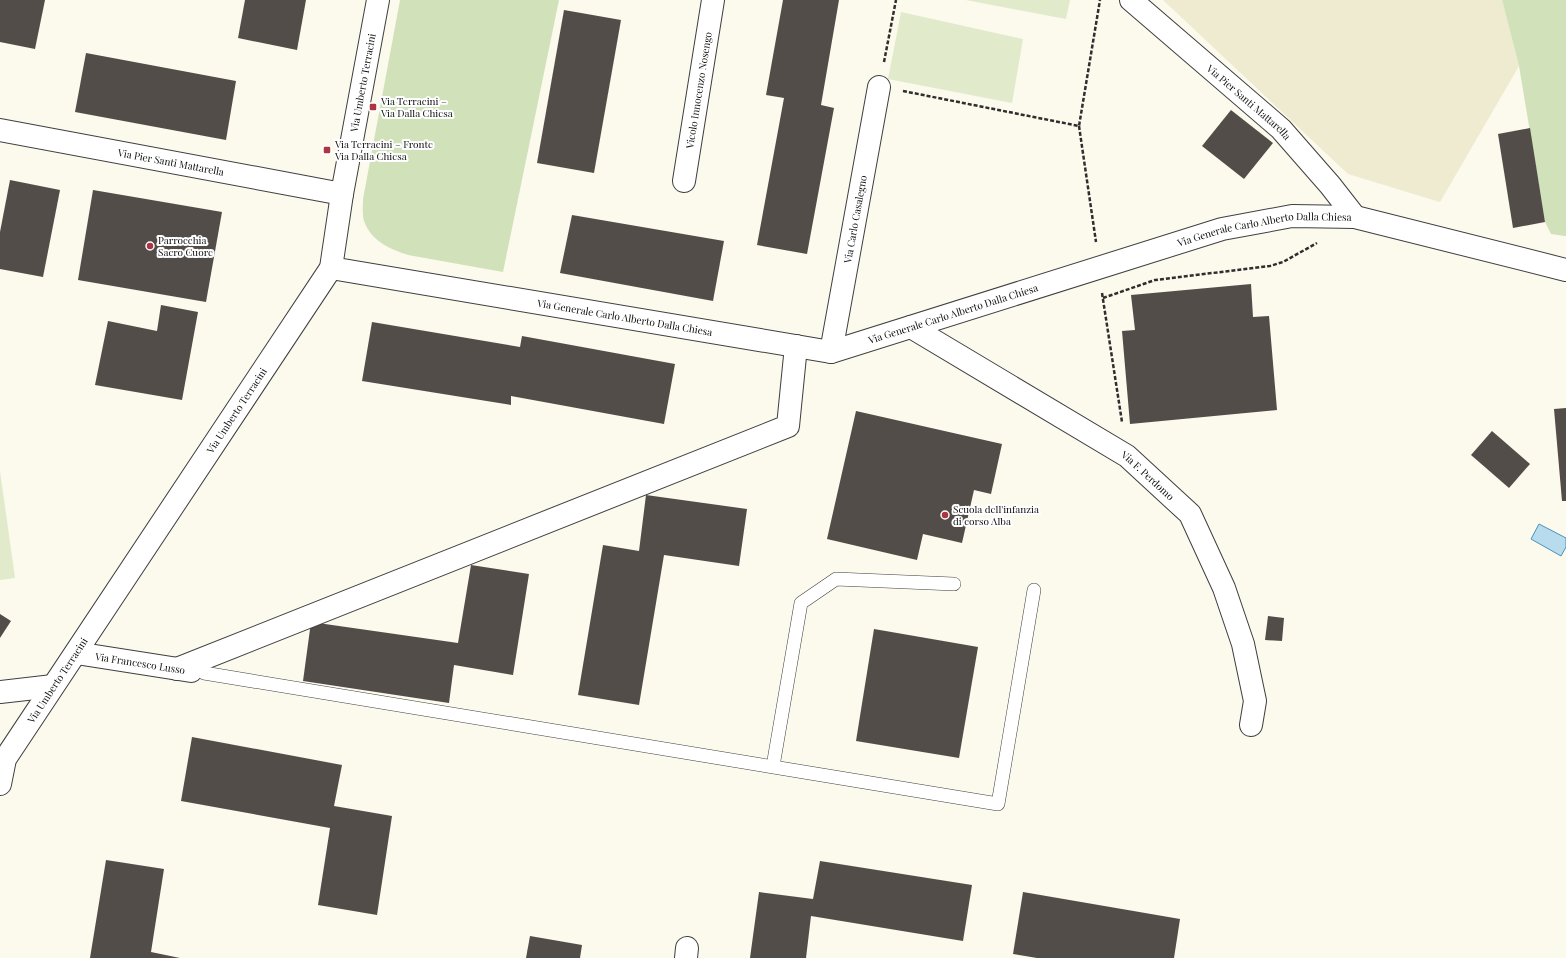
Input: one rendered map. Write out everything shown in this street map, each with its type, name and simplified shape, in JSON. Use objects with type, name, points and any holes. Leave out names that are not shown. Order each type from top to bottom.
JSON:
[{"type":"street","name":"Via Umberto Terracini","points":[[0,784],[5,759],[331,268],[342,194],[378,0]]},
{"type":"street","name":"Vicolo Innocenzo Nosengo","points":[[684,181],[713,0]]},
{"type":"street","name":"Via Pier Santi Mattarella","points":[[1131,0],[1281,129],[1330,185],[1355,217]]},
{"type":"street","name":"Via Carlo Casalegno","points":[[831,352],[880,87]]},
{"type":"street","name":"Via Pier Santi Mattarella","points":[[0,130],[342,194]]},
{"type":"street","name":"Via Generale Carlo Alberto Dalla Chiesa","points":[[331,268],[831,352],[1222,229],[1292,216],[1355,217],[1566,270]]},
{"type":"street","name":"Via F. Perdomo","points":[[911,327],[1127,456],[1190,514],[1224,588],[1243,644],[1254,701],[1251,725]]},
{"type":"street","points":[[177,668],[788,426],[796,346]]},
{"type":"street","name":"Via Francesco Lusso","points":[[76,653],[204,673]]},
{"type":"street","points":[[0,692],[53,686]]},
{"type":"lane","points":[[773,766],[801,603],[836,578],[954,584]]},
{"type":"lane","points":[[204,673],[998,804],[1034,590]]},
{"type":"path","points":[[896,0],[880,87],[1079,126],[1100,0]]},
{"type":"path","points":[[1103,298],[1155,280],[1270,266],[1283,262],[1318,242]]},
{"type":"shaded area","points":[[1163,0],[1502,0],[1519,66],[1440,202],[1348,174]]},
{"type":"green space","points":[[400,0],[559,0],[503,272],[401,253],[376,239],[367,228],[364,221],[363,199]]},
{"type":"green space","points":[[966,0],[1070,0],[1066,19]]},
{"type":"green space","points":[[1502,0],[1566,0],[1566,236],[1551,234],[1545,222],[1519,66]]},
{"type":"green space","points":[[901,12],[1023,39],[1012,103],[888,79]]},
{"type":"green space","points":[[0,471],[15,578],[0,580]]},
{"type":"water","points":[[1539,524],[1566,538],[1566,547],[1561,556],[1531,539]]},
{"type":"building","points":[[0,0],[45,0],[35,49],[0,42]]},
{"type":"building","points":[[245,0],[306,0],[297,50],[238,38]]},
{"type":"building","points":[[783,0],[839,0],[821,105],[834,108],[807,254],[757,245],[784,98],[766,95]]},
{"type":"building","points":[[564,10],[621,20],[594,173],[537,163]]},
{"type":"building","points":[[86,53],[236,81],[226,140],[75,112]]},
{"type":"building","points":[[1231,110],[1273,143],[1244,179],[1202,146]]},
{"type":"building","points":[[1530,128],[1545,222],[1513,228],[1498,134]]},
{"type":"building","points":[[10,180],[60,190],[43,277],[0,269],[0,232]]},
{"type":"building","name":"Parrocchia Sacro Cuore","points":[[93,190],[222,212],[206,302],[78,280]]},
{"type":"building","points":[[572,215],[724,241],[713,301],[560,273]]},
{"type":"building","points":[[1251,284],[1253,317],[1269,316],[1277,410],[1130,424],[1122,331],[1135,330],[1131,295]]},
{"type":"building","points":[[161,305],[198,312],[182,400],[95,385],[108,321],[157,331]]},
{"type":"building","points":[[372,322],[520,347],[522,336],[675,364],[664,424],[511,396],[511,405],[362,381]]},
{"type":"building","points":[[1566,408],[1566,501],[1562,501],[1554,409]]},
{"type":"building","points":[[856,411],[1002,444],[991,494],[974,490],[962,543],[923,534],[917,560],[827,539]]},
{"type":"building","points":[[1492,431],[1530,464],[1509,488],[1471,455]]},
{"type":"building","points":[[646,495],[747,509],[739,566],[664,555],[639,705],[578,695],[603,545],[639,551]]},
{"type":"building","points":[[471,565],[529,574],[513,675],[454,665],[449,703],[303,681],[311,622],[458,643]]},
{"type":"building","points":[[0,614],[11,621],[0,638]]},
{"type":"building","points":[[1268,616],[1284,618],[1282,641],[1265,640]]},
{"type":"building","points":[[874,629],[978,647],[959,758],[856,741]]},
{"type":"building","points":[[192,737],[342,765],[334,806],[392,816],[377,915],[318,905],[330,828],[181,801]]},
{"type":"building","points":[[106,860],[164,869],[151,952],[180,958],[90,958]]},
{"type":"building","points":[[820,861],[972,885],[963,941],[811,916],[806,958],[750,958],[759,892],[813,899]]},
{"type":"building","points":[[1023,892],[1180,919],[1174,958],[1037,958],[1013,954]]},
{"type":"building","points":[[530,936],[582,945],[580,958],[526,958]]},
{"type":"place","name":"Via Terracini – Via Dalla Chiesa","points":[[373,107]]},
{"type":"place","name":"Via Terracini – Fronte Via Dalla Chiesa","points":[[327,150]]},
{"type":"place","name":"Parrocchia Sacro Cuore","points":[[150,246]]},
{"type":"place","name":"Scuola dell'infanzia di corso Alba","points":[[945,515]]}]
